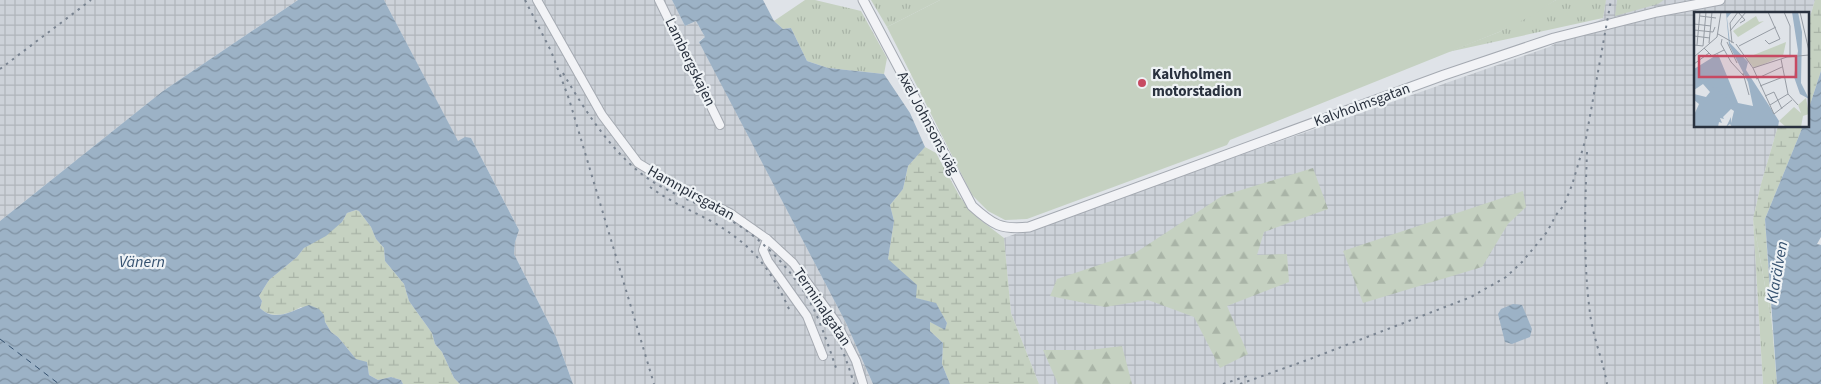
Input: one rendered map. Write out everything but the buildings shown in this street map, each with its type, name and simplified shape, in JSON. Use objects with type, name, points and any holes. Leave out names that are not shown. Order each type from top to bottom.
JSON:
[{"type":"street","name":"Hamnpirsgatan","points":[[538,0],[602,115],[638,163],[681,189],[730,212],[767,239]]},
{"type":"street","name":"Lambergskajen","points":[[660,0],[720,125]]},
{"type":"street","name":"Axel Johnsons väg","points":[[863,0],[972,206],[990,222],[1011,229]]},
{"type":"street","name":"Kalvholmsgatan","points":[[1011,229],[1029,226],[1444,75],[1554,38],[1658,12],[1711,0],[1720,0]]},
{"type":"street","points":[[767,239],[763,250],[768,261],[808,316],[823,356]]},
{"type":"street","name":"Terminalgatan","points":[[767,239],[793,263],[836,322],[856,361],[863,384]]},
{"type":"shaded area","points":[[0,0],[298,0],[163,91],[0,221]]},
{"type":"shaded area","points":[[384,0],[672,0],[685,26],[696,21],[705,37],[699,41],[846,323],[873,384],[573,384],[556,337],[514,254],[519,230],[471,138],[458,142]]},
{"type":"shaded area","points":[[1606,0],[1815,0],[1808,24],[1808,12],[1694,12],[1694,128],[1777,128],[1753,219],[1763,384],[1039,384],[1011,313],[1004,238],[1549,47],[1603,18]]},
{"type":"green space","points":[[805,0],[815,0],[861,11],[887,58],[884,74],[828,68],[807,61],[791,28],[783,29],[774,21]]},
{"type":"green space","points":[[871,0],[940,0],[887,27]]},
{"type":"green space","name":"Kalvholmen motorstadion","points":[[940,0],[1556,0],[1531,16],[1499,32],[1230,140],[1227,145],[1027,219],[1005,220],[988,211],[972,195],[887,27]]},
{"type":"green space","points":[[1556,0],[1606,0],[1603,18],[1448,52],[1499,32]]},
{"type":"green space","points":[[1617,0],[1664,0],[1658,4],[1615,16]]},
{"type":"green space","points":[[1815,0],[1821,0],[1821,71],[1808,111],[1808,24]]},
{"type":"green space","points":[[1777,128],[1802,128],[1765,219],[1772,325],[1753,219]]},
{"type":"green space","points":[[925,147],[936,153],[960,197],[978,218],[1004,238],[1011,313],[1039,384],[950,384],[942,364],[943,343],[930,331],[930,322],[945,329],[947,323],[936,304],[916,298],[888,259],[894,221],[890,205],[903,189],[908,166]]},
{"type":"green space","points":[[1313,168],[1328,209],[1264,232],[1257,255],[1287,254],[1289,282],[1227,306],[1248,354],[1220,368],[1194,317],[1148,300],[1105,307],[1050,296],[1057,279],[1135,253],[1222,196]]},
{"type":"green space","points":[[1523,191],[1526,207],[1508,224],[1482,267],[1363,303],[1343,251]]},
{"type":"green space","points":[[359,211],[371,227],[376,239],[384,248],[385,261],[404,284],[409,301],[432,333],[435,344],[442,352],[454,378],[460,384],[403,384],[401,380],[391,377],[378,380],[369,375],[367,363],[356,359],[338,337],[331,332],[325,322],[301,307],[280,315],[270,314],[260,308],[262,301],[259,296],[269,280],[297,257],[304,248],[342,222],[347,213]]},
{"type":"green space","points":[[1753,219],[1772,325],[1777,384],[1763,384]]},
{"type":"green space","points":[[1122,346],[1132,384],[1058,384],[1043,350],[1089,350]]},
{"type":"water","name":"Vänern","points":[[298,0],[384,0],[458,141],[465,137],[471,138],[519,230],[514,254],[556,337],[573,384],[460,384],[454,378],[442,352],[435,344],[432,333],[409,301],[404,284],[385,261],[384,248],[376,239],[371,227],[359,211],[356,210],[347,213],[342,222],[326,236],[304,248],[297,257],[269,280],[259,296],[262,301],[260,308],[272,315],[284,314],[309,305],[319,309],[324,315],[325,322],[331,332],[338,337],[356,359],[367,362],[369,375],[378,380],[391,377],[401,380],[403,384],[0,384],[0,221],[163,91]]},
{"type":"water","points":[[672,0],[763,0],[774,21],[783,29],[791,28],[807,61],[828,68],[884,74],[910,113],[925,147],[908,166],[903,189],[890,205],[894,221],[888,259],[917,285],[916,298],[936,303],[947,323],[945,330],[930,322],[930,331],[943,343],[942,364],[950,384],[873,384],[846,323],[699,42],[705,37],[696,21],[685,26]]},
{"type":"water","name":"Klarälven","points":[[1821,71],[1821,237],[1817,244],[1821,245],[1821,384],[1777,384],[1765,219],[1802,128],[1808,128],[1808,111]]},
{"type":"water","points":[[1513,304],[1522,305],[1532,329],[1530,337],[1512,344],[1505,342],[1498,314],[1501,309]]},
{"type":"ferry route","points":[[0,339],[59,384]]},
{"type":"railway","points":[[0,69],[91,0]]},
{"type":"railway","points":[[525,0],[551,51],[569,99],[654,384]]},
{"type":"railway","points":[[1240,384],[1471,297],[1506,277],[1522,262],[1547,232],[1564,205],[1572,185],[1586,138],[1611,0]]},
{"type":"railway","points":[[563,73],[579,100],[606,138],[639,172],[672,192],[719,214],[743,228],[780,261],[809,300],[822,328],[836,368]]},
{"type":"railway","points":[[1587,152],[1586,273],[1591,322],[1607,384]]},
{"type":"railway","points":[[650,187],[672,201],[711,221],[748,248],[767,269],[789,309]]},
{"type":"railway","points":[[819,308],[840,344],[854,384]]},
{"type":"railway","points":[[1223,384],[1247,376]]},
{"type":"place","name":"Kalvholmen motorstadion","points":[[1142,83]]}]
